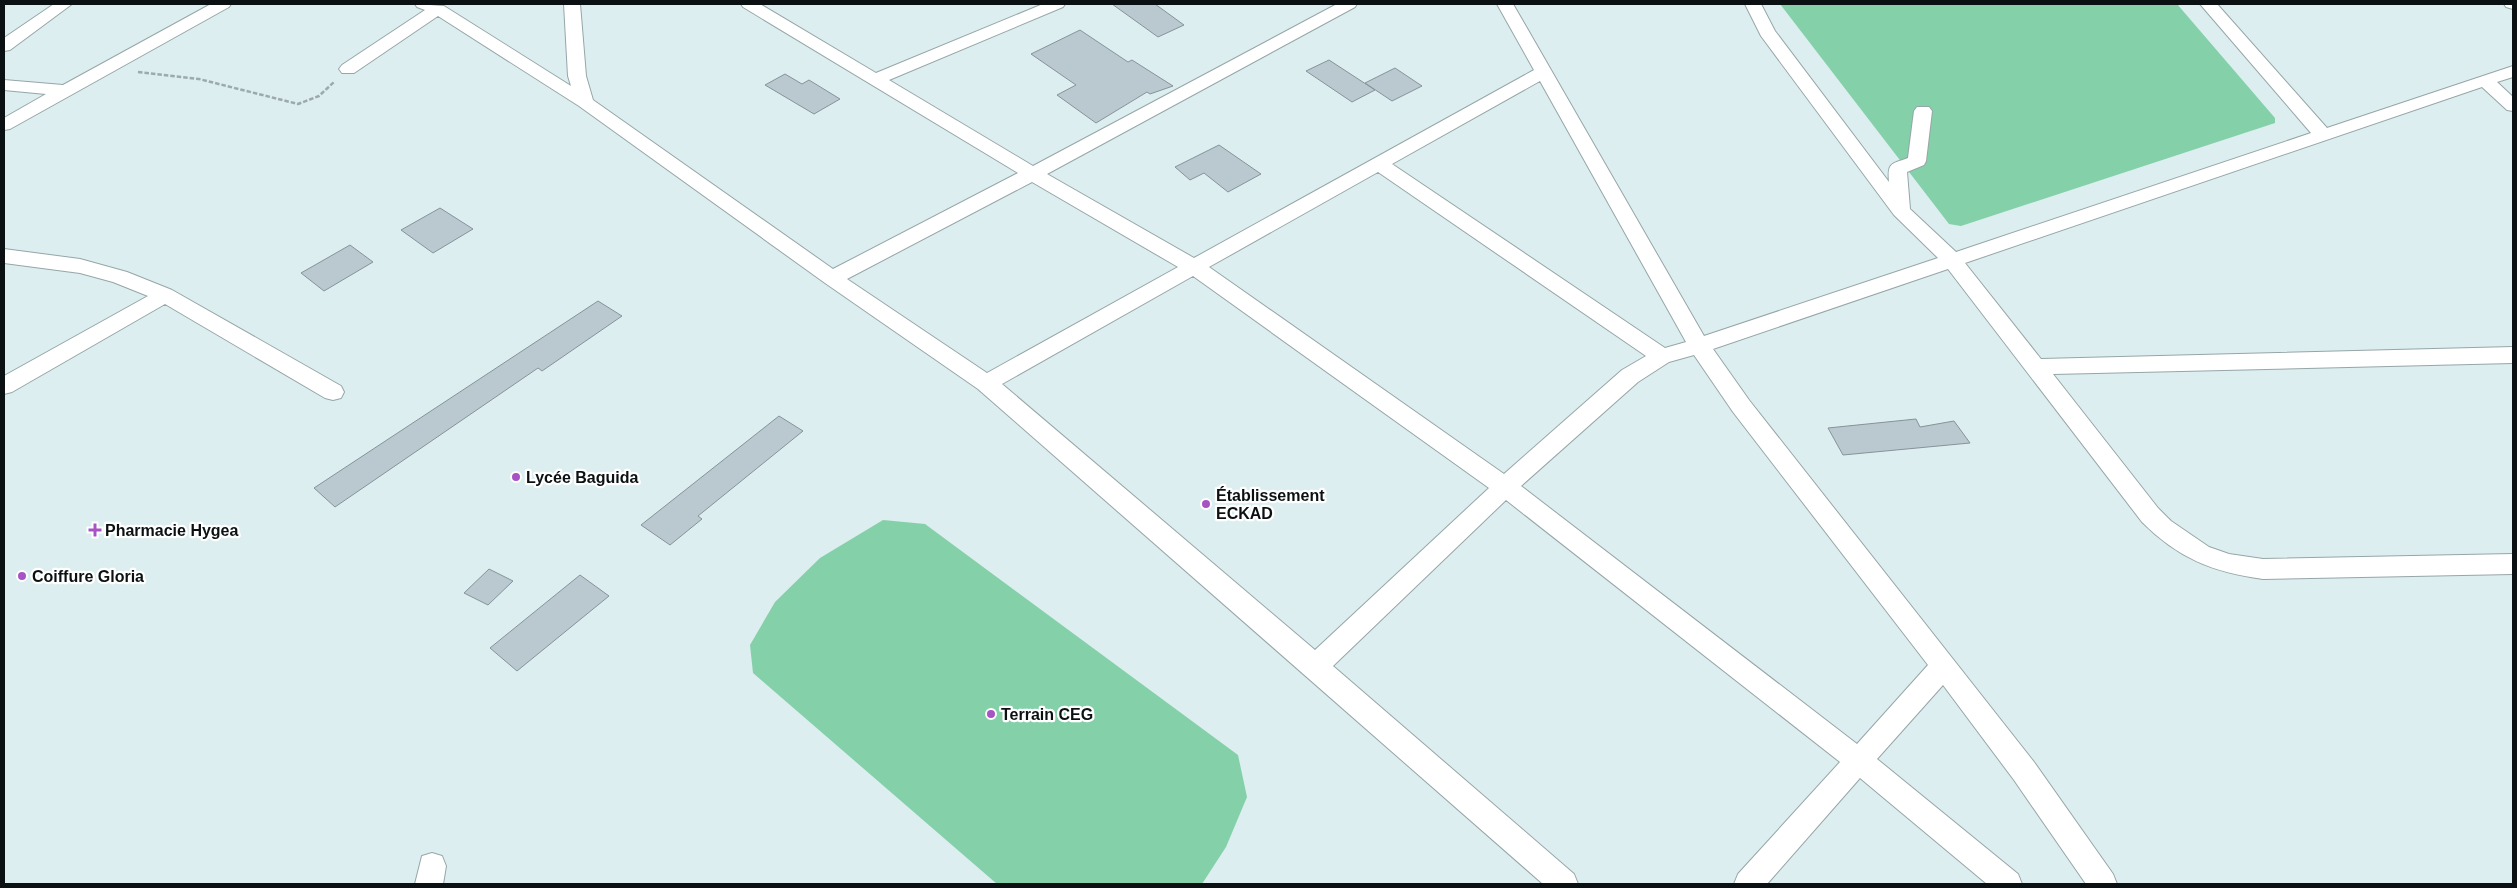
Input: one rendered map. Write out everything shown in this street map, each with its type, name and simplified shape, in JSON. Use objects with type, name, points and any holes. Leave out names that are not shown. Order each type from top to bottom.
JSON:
[{"type":"street","points":[[4,46],[64,4]]},
{"type":"street","points":[[4,125],[107,70],[222,4]]},
{"type":"street","points":[[572,4],[577,76],[585,102]]},
{"type":"street","points":[[876,79],[1056,4]]},
{"type":"street","points":[[832,278],[1032,174],[1349,4]]},
{"type":"street","points":[[1505,4],[1699,346],[1741,406],[2024,771],[2103,884]]},
{"type":"street","points":[[1753,4],[1767,32],[1901,210],[1952,260],[2150,515],[2170,536],[2204,557],[2232,566],[2263,569],[2513,564]]},
{"type":"street","points":[[2208,4],[2323,135]]},
{"type":"street","points":[[348,69],[430,6],[585,102],[832,278],[986,382],[1564,884]]},
{"type":"street","points":[[763,6],[876,79],[1032,174],[1194,267],[1505,487],[1858,760],[2008,884]]},
{"type":"street","points":[[1315,666],[1505,487],[1630,376],[1662,356],[1699,346],[2513,71]]},
{"type":"street","points":[[986,382],[1543,72]]},
{"type":"street","points":[[2485,81],[2513,106]]},
{"type":"street","points":[[4,85],[66,91]]},
{"type":"street","points":[[1901,210],[1897,169],[1917,161],[1922,111]]},
{"type":"street","points":[[1379,164],[1662,356]]},
{"type":"street","points":[[4,256],[80,266],[120,277],[165,295],[333,392]]},
{"type":"street","points":[[4,386],[165,295]]},
{"type":"street","points":[[2035,367],[2513,354]]},
{"type":"street","points":[[1748,884],[1944,666]]},
{"type":"path","points":[[107,70],[199,79],[298,104],[310,102],[322,95],[348,69]]},
{"type":"green space","points":[[1780,4],[2177,4],[2275,118],[2275,123],[1961,226],[1949,224]]},
{"type":"green space","name":"Terrain CEG","points":[[883,520],[925,524],[1238,755],[1247,797],[1226,847],[1202,884],[997,884],[753,673],[750,645],[775,602],[820,558]]},
{"type":"building","points":[[1112,4],[1155,4],[1184,25],[1158,37]]},
{"type":"building","points":[[1080,30],[1128,62],[1132,60],[1173,86],[1150,94],[1147,92],[1096,123],[1057,95],[1076,85],[1031,54]]},
{"type":"building","points":[[1329,60],[1375,90],[1352,102],[1306,71]]},
{"type":"building","points":[[1395,68],[1422,86],[1392,101],[1365,83]]},
{"type":"building","points":[[785,74],[802,84],[809,80],[840,99],[814,114],[765,85]]},
{"type":"building","points":[[1219,145],[1261,174],[1228,192],[1204,173],[1190,180],[1175,167]]},
{"type":"building","points":[[440,208],[473,229],[433,253],[401,230]]},
{"type":"building","points":[[350,245],[373,262],[324,291],[301,273]]},
{"type":"building","points":[[598,301],[622,316],[542,371],[538,368],[335,507],[314,488]]},
{"type":"building","points":[[779,416],[803,431],[698,516],[702,519],[670,545],[641,525]]},
{"type":"building","points":[[1916,419],[1920,427],[1954,421],[1970,443],[1843,455],[1828,428]]},
{"type":"building","points":[[489,569],[513,581],[488,605],[464,593]]},
{"type":"building","points":[[580,575],[609,596],[517,671],[490,648]]},
{"type":"place","name":"Lycée Baguida","points":[[516,477]]},
{"type":"place","name":"Établissement ECKAD","points":[[1206,504]]},
{"type":"place","name":"Pharmacie Hygea","points":[[95,530]]},
{"type":"place","name":"Coiffure Gloria","points":[[22,576]]},
{"type":"place","name":"Terrain CEG","points":[[991,714]]}]
